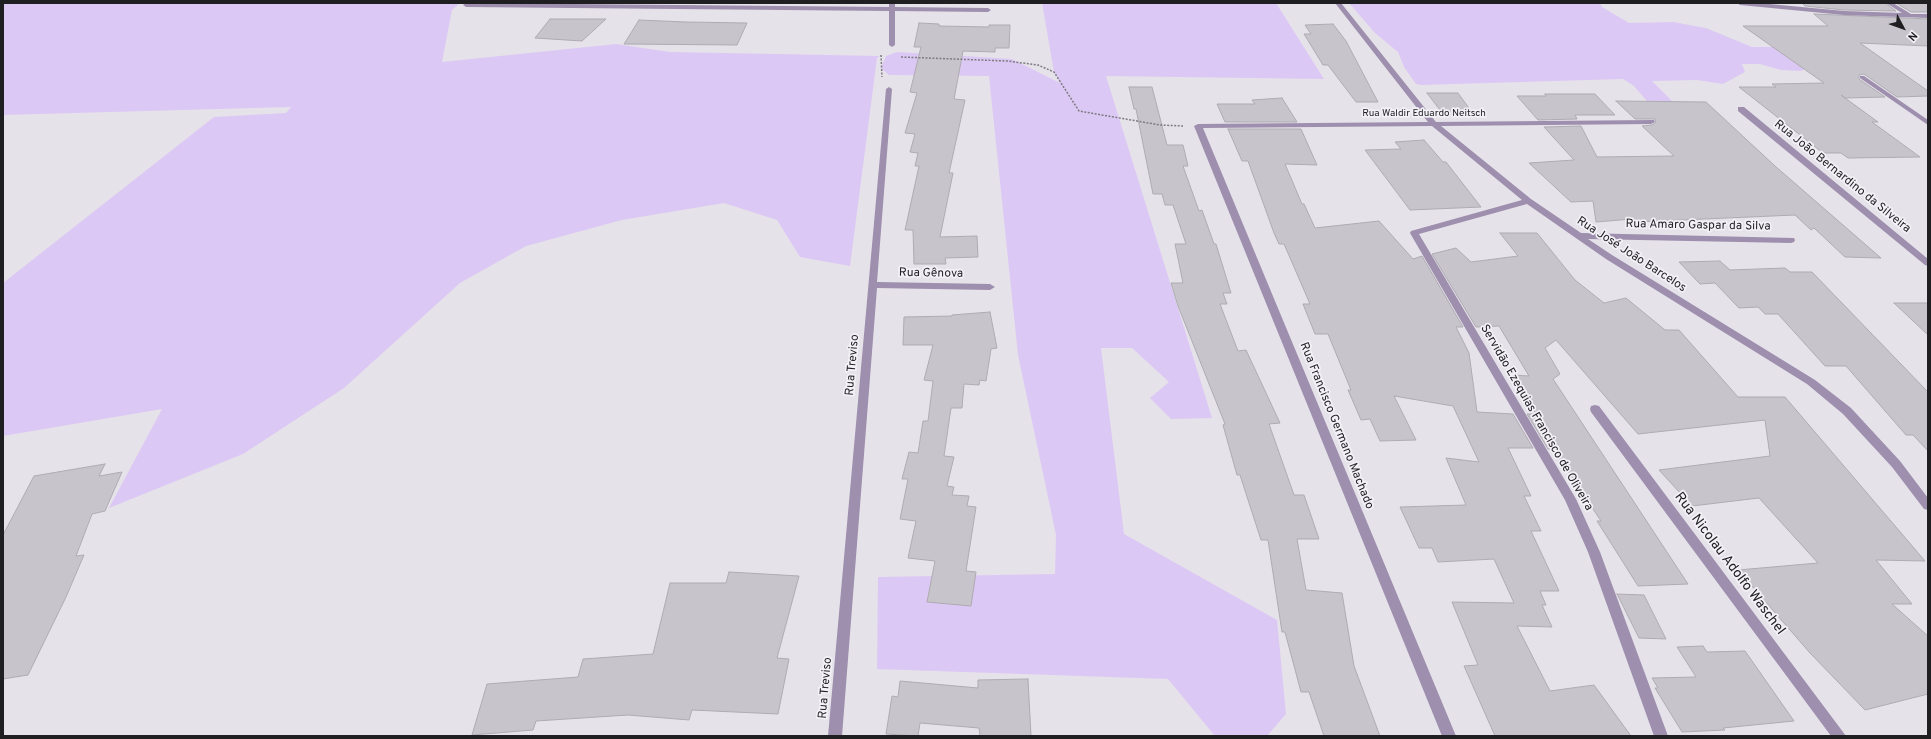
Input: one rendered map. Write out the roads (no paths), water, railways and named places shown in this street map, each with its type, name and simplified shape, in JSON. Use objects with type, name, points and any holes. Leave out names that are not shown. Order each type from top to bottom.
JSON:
[{"type":"street","name":"Rua José João Barcelos","points":[[1338,3],[1434,124],[1454,142],[1528,201],[1609,257],[1810,382],[1847,411],[1896,464],[1928,506]]},
{"type":"street","points":[[1740,3],[1844,13],[1928,16]]},
{"type":"street","points":[[1889,3],[1910,15]]},
{"type":"street","points":[[466,5],[892,6],[988,10]]},
{"type":"street","points":[[892,6],[892,46]]},
{"type":"street","points":[[1862,77],[1928,123]]},
{"type":"street","name":"Rua Treviso","points":[[835,736],[889,89]]},
{"type":"street","name":"Rua João Bernardino da Silveira","points":[[1741,109],[1928,263]]},
{"type":"street","name":"Rua Waldir Eduardo Neitsch","points":[[1198,126],[1651,122]]},
{"type":"street","name":"Rua Francisco Germano Machado","points":[[1198,126],[1449,736]]},
{"type":"street","name":"Servidão Ezequias Francisco de Oliveira","points":[[1528,201],[1414,233],[1570,499],[1594,552],[1661,736]]},
{"type":"street","name":"Rua Amaro Gaspar da Silva","points":[[1580,236],[1791,240]]},
{"type":"street","name":"Rua Gênova","points":[[872,285],[990,287]]},
{"type":"street","name":"Rua Nicolau Adolfo Waschel","points":[[1595,409],[1840,736]]}]
